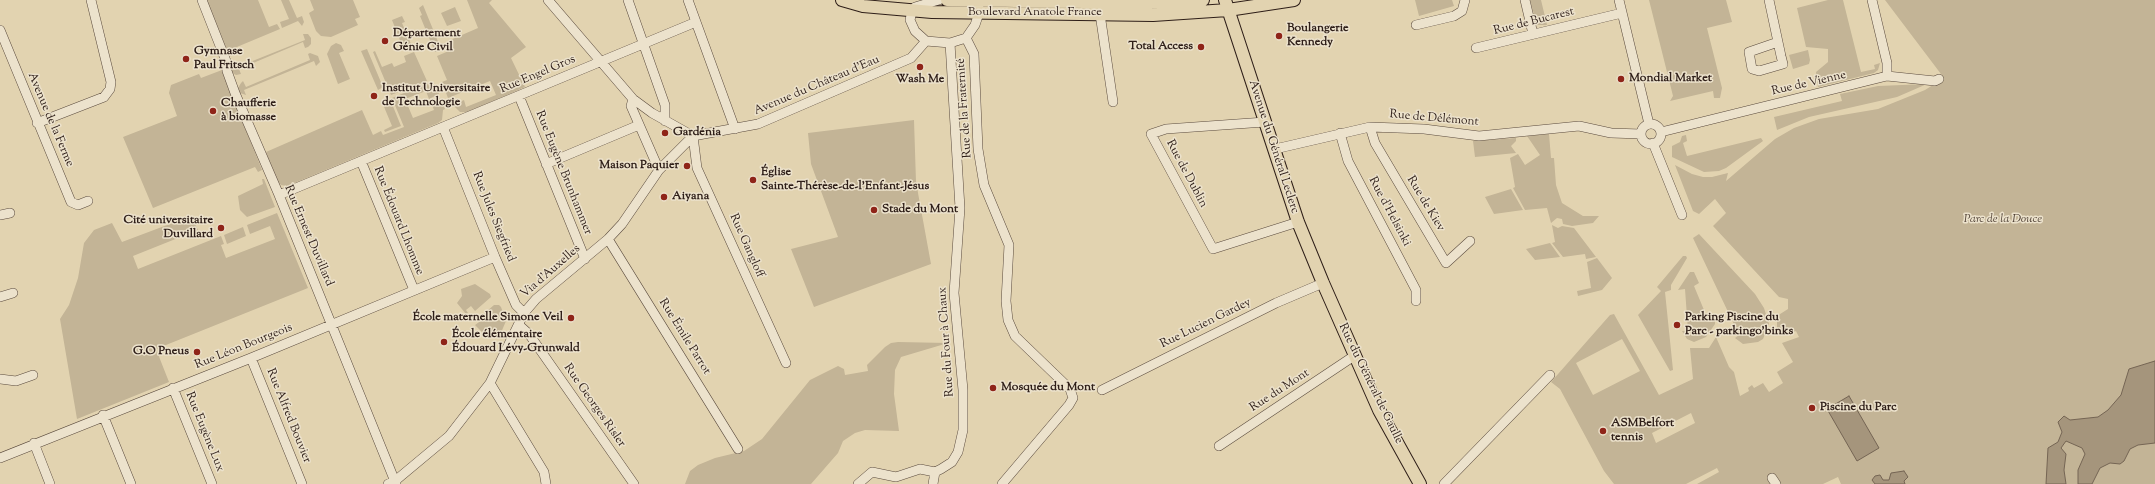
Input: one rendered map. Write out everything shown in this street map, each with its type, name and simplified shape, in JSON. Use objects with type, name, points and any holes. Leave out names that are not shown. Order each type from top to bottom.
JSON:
[{"type":"main road","name":"Boulevard Anatole France","points":[[842,0],[863,6],[912,11],[1153,15],[1226,5],[1294,0]]},
{"type":"main road","name":"Boulevard Anatole France","points":[[947,0],[1151,3],[1203,0]]},
{"type":"main road","name":"Avenue du Général Leclerc","points":[[1226,5],[1298,222],[1323,283]]},
{"type":"main road","name":"Rue du Général de Gaulle","points":[[1323,283],[1379,410],[1420,484]]},
{"type":"street","points":[[37,123],[104,97],[110,89],[111,82],[91,0]]},
{"type":"street","name":"Rue Ernest Duvillard","points":[[202,0],[226,61],[227,71],[235,93],[279,195],[332,325],[393,483]]},
{"type":"street","points":[[548,0],[633,98],[665,121],[693,136]]},
{"type":"street","points":[[628,0],[665,105],[665,121]]},
{"type":"street","points":[[688,0],[735,129]]},
{"type":"street","points":[[938,0],[914,7],[912,11],[910,20],[915,31],[926,41],[950,43],[966,38],[975,25],[979,13],[978,1]]},
{"type":"street","points":[[1416,25],[1458,14],[1462,11],[1465,0]]},
{"type":"street","points":[[1525,0],[1533,34]]},
{"type":"street","points":[[1619,0],[1649,124]]},
{"type":"street","points":[[1769,0],[1778,42],[1782,64],[1759,71],[1752,69],[1749,52],[1778,42]]},
{"type":"street","points":[[1872,0],[1887,63],[1887,76]]},
{"type":"street","name":"Rue de Bucarest","points":[[1476,48],[1622,13]]},
{"type":"street","points":[[1100,14],[1112,102]]},
{"type":"street","name":"Rue Engel Gros","points":[[279,195],[696,22]]},
{"type":"street","name":"Avenue de la Ferme","points":[[0,30],[37,123],[71,202],[78,205],[88,201]]},
{"type":"street","name":"Rue de la Fraternité","points":[[966,38],[974,54],[974,106],[978,149],[984,185],[1009,245],[1006,301],[1008,320],[1015,336],[1070,389],[1073,398],[1069,405],[1003,483]]},
{"type":"street","name":"Avenue du Château d'Eau","points":[[693,136],[758,124],[911,58],[926,41]]},
{"type":"street","name":"Rue du Four à Chaux","points":[[935,472],[952,462],[958,452],[963,430],[963,390],[954,293],[960,208],[950,43]]},
{"type":"street","name":"Rue de Vienne","points":[[1661,132],[1887,76],[1935,81],[1939,79]]},
{"type":"street","name":"Rue Eugène Brunhammer","points":[[519,96],[585,259]]},
{"type":"street","points":[[633,98],[630,106],[640,125],[659,170]]},
{"type":"street","name":"Rue de Dublin","points":[[1265,122],[1166,129],[1151,134],[1213,249],[1298,222]]},
{"type":"street","points":[[1649,124],[1656,125],[1661,132],[1659,139],[1654,143],[1644,141],[1641,134],[1643,128],[1649,124]]},
{"type":"street","points":[[546,164],[640,125]]},
{"type":"street","name":"Rue de Délémont","points":[[1275,149],[1370,127],[1424,129],[1479,136],[1579,126],[1611,133],[1641,134]]},
{"type":"street","name":"Rue Jules Siegfried","points":[[443,127],[495,257],[516,305],[524,313]]},
{"type":"street","name":"Rue de Kiev","points":[[1370,127],[1375,142],[1446,263],[1470,241]]},
{"type":"street","name":"Rue d'Helsinki","points":[[1340,133],[1348,161],[1416,290],[1416,301]]},
{"type":"street","name":"Via d'Auxelles","points":[[393,483],[449,436],[490,383],[524,313],[536,299],[608,239],[622,224],[659,170],[693,136]]},
{"type":"street","name":"Rue Gangloff","points":[[693,136],[697,168],[786,363]]},
{"type":"street","points":[[1654,143],[1682,215]]},
{"type":"street","name":"Rue Édouard Lhomme","points":[[361,161],[414,290]]},
{"type":"street","points":[[0,214],[10,213]]},
{"type":"street","name":"Rue Émile Parrot","points":[[608,239],[738,449]]},
{"type":"street","name":"Rue Léon Bourgeois","points":[[0,458],[103,415],[251,358],[495,257]]},
{"type":"street","name":"Rue Lucien Gardey","points":[[1102,390],[1276,303],[1323,283]]},
{"type":"street","points":[[0,297],[13,294]]},
{"type":"street","name":"Rue Georges Risler","points":[[518,325],[529,334],[634,484]]},
{"type":"street","name":"Rue du Mont","points":[[1219,446],[1354,356]]},
{"type":"street","name":"Rue Alfred Bouvier","points":[[251,358],[302,484]]},
{"type":"street","points":[[0,379],[16,381],[33,375]]},
{"type":"street","points":[[1444,484],[1550,375]]},
{"type":"street","points":[[490,383],[544,472],[546,484]]},
{"type":"street","name":"Rue Eugène Lux","points":[[173,388],[212,484]]},
{"type":"street","points":[[103,415],[131,484]]},
{"type":"street","points":[[34,443],[50,484]]},
{"type":"street","points":[[858,484],[872,472],[896,477],[920,469],[935,472],[934,484]]},
{"type":"green space","points":[[206,0],[258,0],[269,27],[277,24],[280,29],[232,49],[234,54],[228,53]]},
{"type":"green space","points":[[281,0],[289,0],[297,18],[302,16],[304,22],[302,26],[298,21],[282,28],[280,22],[289,19]]},
{"type":"green space","points":[[310,0],[353,0],[360,17],[355,19],[358,25],[331,37],[321,36],[316,31],[309,13],[314,10]]},
{"type":"green space","points":[[467,0],[492,0],[489,3],[526,47],[511,58],[525,87],[468,112],[460,112],[453,105],[464,100],[466,107],[496,95],[490,81],[448,98],[442,82],[447,80],[437,56],[451,50],[448,41],[478,28]]},
{"type":"green space","points":[[1415,0],[1452,0],[1454,6],[1419,16]]},
{"type":"green space","points":[[1530,0],[1541,0],[1547,25],[1537,25]]},
{"type":"green space","points":[[1649,0],[1726,0],[1732,22],[1707,28],[1722,88],[1720,98],[1714,98],[1713,91],[1670,101],[1673,96]]},
{"type":"green space","points":[[1828,0],[1843,0],[1861,72],[1875,69],[1874,65],[1880,63],[1878,70],[1874,73],[1818,87],[1816,72],[1828,62],[1828,49],[1806,47],[1797,8]]},
{"type":"green space","name":"Parc de la Douce","points":[[1885,0],[2155,0],[2155,484],[1841,484],[1838,477],[1823,484],[1781,484],[1775,476],[1771,484],[1697,484],[1719,472],[1717,468],[1686,484],[1614,484],[1604,471],[1560,389],[1551,382],[1610,315],[1614,314],[1659,395],[1693,379],[1690,348],[1709,348],[1716,337],[1729,367],[1734,372],[1740,396],[1749,391],[1748,388],[1752,385],[1754,388],[1763,383],[1769,392],[1783,383],[1777,372],[1793,362],[1782,343],[1799,337],[1796,331],[1788,335],[1784,334],[1777,327],[1777,316],[1788,309],[1788,299],[1779,297],[1713,226],[1726,213],[1715,199],[1699,214],[1693,211],[1675,165],[1692,174],[1703,177],[1712,177],[1728,173],[1726,181],[1775,139],[1794,128],[1819,119],[1878,109],[1925,90],[1944,78]],"holes":[[[1622,339],[1640,371],[1593,395],[1576,363]],[[1691,413],[1695,423],[1656,443],[1652,433]]]},
{"type":"green space","points":[[423,5],[439,44],[443,43],[446,48],[435,52],[420,16],[422,15],[419,8]]},
{"type":"green space","points":[[455,7],[461,21],[447,26],[441,13]]},
{"type":"green space","points":[[402,16],[405,22],[402,23],[411,44],[403,48],[392,20]]},
{"type":"green space","points":[[303,34],[308,34],[311,38],[311,44],[308,47],[305,48],[303,42],[239,69],[241,74],[236,75],[231,72],[232,63],[235,68],[305,40]]},
{"type":"green space","points":[[336,43],[341,45],[344,51],[339,53],[350,79],[338,84],[327,54],[331,46]]},
{"type":"green space","points":[[367,49],[383,87],[378,90],[361,51]]},
{"type":"green space","points":[[1808,50],[1810,60],[1809,64],[1793,69],[1789,55]]},
{"type":"green space","points":[[375,51],[382,67],[392,63],[394,67],[406,62],[404,56],[414,52],[427,81],[391,95],[373,52]]},
{"type":"green space","points":[[310,53],[318,56],[320,62],[316,66],[314,61],[244,90],[246,95],[240,93],[238,88],[243,81],[246,87],[310,60],[308,54]]},
{"type":"green space","points":[[222,70],[262,170],[258,172],[255,167],[153,208],[123,137],[177,116],[169,93],[171,85],[199,74],[201,78]]},
{"type":"green space","points":[[428,83],[429,87],[435,85],[439,94],[429,99],[426,91],[405,99],[413,118],[434,110],[431,102],[440,98],[445,109],[443,110],[442,120],[438,123],[287,186],[281,185],[275,179],[266,152],[362,110],[373,135],[381,131],[383,135],[404,127],[392,98]]},
{"type":"green space","points":[[1927,84],[1897,97],[1809,117],[1777,130],[1774,117],[1842,101],[1840,94],[1878,86]]},
{"type":"green space","points":[[390,99],[401,126],[385,132],[384,130],[392,126],[382,102]]},
{"type":"green space","name":"Stade du Mont","points":[[914,120],[916,182],[931,264],[814,307],[791,249],[838,237],[811,164],[808,133]]},
{"type":"green space","points":[[1549,134],[1551,158],[1554,158],[1556,185],[1562,203],[1583,216],[1599,216],[1593,223],[1572,226],[1563,224],[1562,219],[1557,218],[1551,223],[1547,208],[1525,210],[1513,188],[1515,187],[1510,158],[1518,154],[1525,165],[1540,155],[1527,136]]},
{"type":"green space","points":[[1686,135],[1687,141],[1683,143],[1687,156],[1761,138],[1763,141],[1726,168],[1719,171],[1704,172],[1672,157],[1672,146],[1680,142],[1682,136]]},
{"type":"green space","points":[[1516,138],[1516,141],[1511,146],[1516,153],[1475,157],[1473,141]]},
{"type":"green space","points":[[262,179],[264,179],[275,207],[247,217],[240,210],[238,196],[263,184]]},
{"type":"green space","points":[[1511,189],[1523,210],[1494,214],[1485,197]]},
{"type":"green space","points":[[277,213],[308,288],[156,349],[169,382],[77,419],[60,319],[69,305],[78,278],[84,243],[94,230],[112,223],[122,242],[191,216],[198,230],[133,256],[138,269],[221,236],[224,244],[221,245],[226,258],[275,239],[270,226],[250,234],[247,225]]},
{"type":"green space","points":[[1552,225],[1558,228],[1562,226],[1574,228],[1596,257],[1586,259],[1585,254],[1563,257],[1552,243],[1555,242]]},
{"type":"green space","points":[[243,227],[246,236],[227,244],[224,235]]},
{"type":"green space","points":[[1699,234],[1755,294],[1764,308],[1769,324],[1763,339],[1758,342],[1743,344],[1735,338],[1739,335],[1693,238]]},
{"type":"green space","points":[[1550,243],[1560,257],[1535,260],[1526,249]]},
{"type":"green space","points":[[1683,256],[1686,256],[1687,258],[1671,285],[1671,290],[1665,292],[1673,370],[1670,371],[1638,315],[1661,291],[1657,287]]},
{"type":"green space","points":[[1597,258],[1612,278],[1602,290],[1578,296],[1577,291],[1591,288],[1587,262]]},
{"type":"green space","points":[[1690,272],[1694,272],[1699,283],[1694,286],[1709,322],[1715,320],[1715,324],[1706,337],[1694,342],[1687,339],[1682,331],[1688,331],[1685,289],[1678,290]]},
{"type":"green space","points":[[475,284],[490,294],[491,297],[475,311],[471,306],[466,310],[468,313],[466,314],[457,303],[462,296],[461,289]]},
{"type":"green space","points":[[494,305],[499,305],[501,307],[506,321],[500,335],[488,338],[475,325],[482,320],[480,317]]},
{"type":"green space","points":[[891,343],[948,343],[901,357],[895,370],[894,394],[899,431],[865,430],[855,433],[843,441],[838,453],[811,484],[685,484],[690,471],[698,465],[715,458],[744,451],[762,439],[810,380],[838,366],[844,369],[845,375],[868,371],[867,365],[885,347]]},
{"type":"shaded area","points":[[2155,361],[2155,443],[2138,445],[2130,449],[2124,461],[2120,464],[2110,463],[2100,468],[2092,484],[2078,484],[2078,470],[2085,454],[2082,448],[2066,441],[2061,448],[2066,454],[2064,470],[2066,484],[2046,484],[2048,448],[2058,442],[2062,432],[2058,422],[2064,416],[2070,420],[2098,417],[2108,410],[2121,395],[2129,369]]},
{"type":"shaded area","points":[[1849,396],[1879,448],[1857,461],[1827,409]]},
{"type":"shaded area","points":[[1904,471],[1908,477],[1904,481],[1905,484],[1875,484],[1872,480],[1875,476],[1880,475],[1883,480],[1889,480],[1891,473]]},
{"type":"place","name":"Boulangerie Kennedy","points":[[1279,36]]},
{"type":"place","name":"Département Génie Civil","points":[[385,41]]},
{"type":"place","name":"Total Access","points":[[1201,47]]},
{"type":"place","name":"Gymnase Paul Fritsch","points":[[186,59]]},
{"type":"place","name":"Wash Me","points":[[920,67]]},
{"type":"place","name":"Mondial Market","points":[[1621,79]]},
{"type":"place","name":"Institut Universitaire de Technologie","points":[[374,96]]},
{"type":"place","name":"Chaufferie à biomasse","points":[[213,111]]},
{"type":"place","name":"Gardénia","points":[[665,133]]},
{"type":"place","name":"Maison Paquier","points":[[687,166]]},
{"type":"place","name":"Église Sainte-Thérèse-de-l'Enfant-Jésus","points":[[753,180]]},
{"type":"place","name":"Aiyana","points":[[664,197]]},
{"type":"place","name":"Stade du Mont","points":[[874,210]]},
{"type":"place","name":"Cité universitaire Duvillard","points":[[221,228]]},
{"type":"place","name":"École maternelle Simone Veil","points":[[571,318]]},
{"type":"place","name":"Parking Piscine du Parc - parkingo'binks","points":[[1677,325]]},
{"type":"place","name":"École élémentaire Édouard Lévy-Grunwald","points":[[444,342]]},
{"type":"place","name":"G.O Pneus","points":[[197,352]]},
{"type":"place","name":"Mosquée du Mont","points":[[993,388]]},
{"type":"place","name":"Piscine du Parc","points":[[1812,408]]},
{"type":"place","name":"ASMBelfort tennis","points":[[1603,431]]}]
